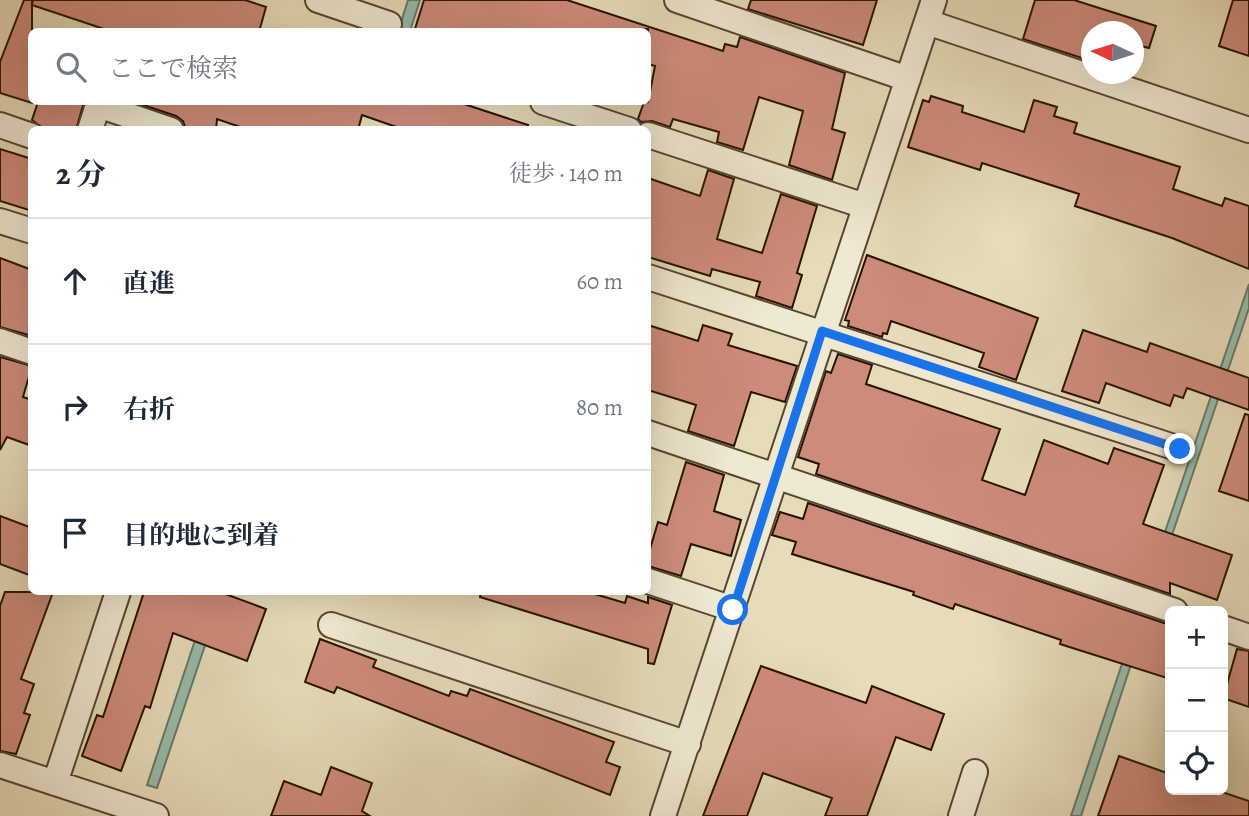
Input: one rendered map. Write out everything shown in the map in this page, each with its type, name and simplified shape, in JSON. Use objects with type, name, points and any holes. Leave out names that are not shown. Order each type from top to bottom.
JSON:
[{"type":"street","points":[[317,0],[388,24]]},
{"type":"street","points":[[677,0],[908,79]]},
{"type":"street","points":[[663,816],[930,11],[1249,130]]},
{"type":"street","points":[[91,126],[98,105],[159,126]]},
{"type":"street","points":[[552,105],[617,126]]},
{"type":"street","points":[[0,125],[28,135]]},
{"type":"street","points":[[651,136],[865,206]]},
{"type":"street","points":[[0,220],[28,230]]},
{"type":"street","points":[[651,278],[822,331],[1180,449]]},
{"type":"street","points":[[0,341],[28,351]]},
{"type":"street","points":[[651,434],[1165,608]]},
{"type":"street","points":[[651,582],[733,610]]},
{"type":"street","points":[[55,783],[117,595]]},
{"type":"street","points":[[331,625],[688,744]]},
{"type":"street","points":[[1228,630],[1249,637]]},
{"type":"street","points":[[0,765],[55,783],[97,807],[156,816]]},
{"type":"street","points":[[961,816],[975,772]]},
{"type":"shaded area","points":[[408,0],[420,0],[411,28],[399,28]]},
{"type":"shaded area","points":[[1249,284],[1249,308],[1155,585],[1148,582]]},
{"type":"shaded area","points":[[210,595],[222,595],[157,788],[147,785]]},
{"type":"shaded area","points":[[1137,619],[1145,622],[1081,816],[1071,816]]},
{"type":"building","points":[[24,0],[32,0],[32,28],[28,28],[28,102],[0,93],[0,62]]},
{"type":"building","points":[[33,0],[245,0],[266,7],[260,28],[101,28],[32,5]]},
{"type":"building","points":[[424,0],[567,0],[723,51],[725,44],[737,47],[740,37],[845,73],[832,129],[845,133],[832,180],[789,165],[803,111],[759,97],[743,150],[717,142],[719,132],[673,119],[670,127],[652,121],[641,122],[638,119],[643,105],[651,105],[655,66],[651,65],[651,28],[415,28]]},
{"type":"building","points":[[751,0],[877,0],[863,45],[748,9]]},
{"type":"building","points":[[1035,0],[1074,0],[1140,21],[1081,21],[1081,58],[1023,39]]},
{"type":"building","points":[[1233,0],[1249,0],[1249,56],[1219,46]]},
{"type":"building","points":[[1144,22],[1156,26],[1149,48],[1144,47]]},
{"type":"building","points":[[931,96],[963,106],[962,112],[1024,132],[1034,100],[1057,107],[1054,116],[1077,123],[1074,133],[1180,167],[1173,189],[1222,206],[1225,198],[1249,206],[1249,269],[1172,238],[1075,206],[1079,194],[982,163],[980,170],[908,147],[923,100],[929,102]]},
{"type":"building","points":[[37,105],[83,105],[77,126],[40,126],[32,120]]},
{"type":"building","points":[[143,105],[467,105],[528,125],[394,126],[362,115],[359,126],[237,126],[217,119],[216,126],[185,126],[176,116]]},
{"type":"building","points":[[0,149],[28,158],[28,210],[0,201]]},
{"type":"building","points":[[708,170],[734,179],[717,239],[762,253],[781,194],[817,206],[797,273],[802,275],[792,308],[756,296],[760,282],[712,269],[710,276],[651,258],[651,179],[700,196]]},
{"type":"building","points":[[867,255],[1038,318],[1016,380],[979,367],[984,353],[891,321],[887,334],[883,333],[882,337],[848,326],[849,321],[845,320]]},
{"type":"building","points":[[0,258],[28,268],[28,335],[0,327]]},
{"type":"building","points":[[703,325],[732,334],[728,345],[797,366],[785,402],[751,392],[734,446],[688,431],[696,405],[651,391],[651,326],[698,341]]},
{"type":"building","points":[[1083,330],[1147,352],[1150,343],[1249,378],[1249,410],[1187,388],[1183,398],[1174,395],[1170,406],[1106,383],[1099,403],[1062,391]]},
{"type":"building","points":[[838,354],[872,365],[866,384],[1000,429],[982,480],[1025,495],[1044,440],[1108,464],[1114,448],[1164,465],[1143,524],[1232,555],[1217,600],[1170,583],[1170,594],[816,474],[819,464],[798,457],[826,371],[831,373]]},
{"type":"building","points":[[0,357],[28,365],[28,380],[23,397],[28,399],[28,445],[7,437],[0,450]]},
{"type":"building","points":[[1245,414],[1249,415],[1249,501],[1219,491]]},
{"type":"building","points":[[686,462],[724,475],[714,511],[741,520],[731,556],[691,544],[681,576],[651,567],[651,546],[658,522],[667,525]]},
{"type":"building","points":[[808,503],[1165,623],[1165,677],[1060,644],[1061,640],[955,604],[953,609],[913,595],[914,592],[792,554],[796,542],[772,535],[780,512],[803,519]]},
{"type":"building","points":[[0,516],[28,526],[28,574],[0,564]]},
{"type":"building","points":[[5,592],[52,595],[21,679],[34,684],[24,713],[30,715],[16,754],[0,751],[0,606]]},
{"type":"building","points":[[143,595],[228,595],[266,609],[247,661],[173,633],[150,708],[145,706],[121,771],[82,756],[97,715],[103,717]]},
{"type":"building","points":[[598,595],[625,603],[627,596],[648,603],[648,597],[672,605],[654,664],[648,663],[648,649],[480,597]]},
{"type":"building","points":[[320,639],[376,660],[373,667],[449,696],[451,691],[467,696],[470,689],[614,742],[606,762],[620,767],[610,795],[337,687],[334,693],[305,682]]},
{"type":"building","points":[[1237,649],[1249,651],[1249,707],[1228,700],[1228,680]]},
{"type":"building","points":[[761,666],[866,703],[872,686],[944,714],[931,750],[896,737],[867,816],[825,816],[832,798],[763,773],[747,816],[703,816]]},
{"type":"building","points":[[1119,756],[1165,772],[1165,795],[1228,794],[1249,801],[1249,816],[1098,816]]},
{"type":"building","points":[[331,767],[372,783],[362,811],[370,816],[271,816],[284,781],[321,795]]},
{"type":"route","points":[[733,610],[822,331],[1180,449]]}]
